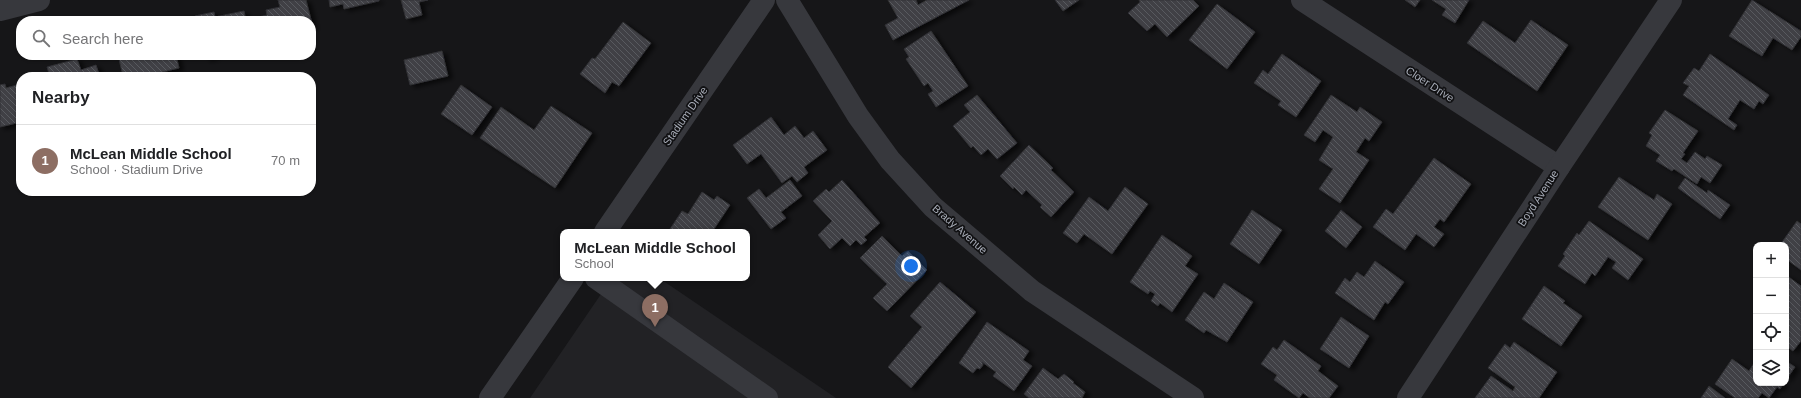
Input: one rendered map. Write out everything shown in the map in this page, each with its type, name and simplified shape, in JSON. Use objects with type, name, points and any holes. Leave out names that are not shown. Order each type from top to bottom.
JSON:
[{"type":"street","points":[[0,10],[39,0]]},
{"type":"street","name":"Stadium Drive","points":[[607,229],[764,0]]},
{"type":"street","name":"Brady Avenue","points":[[787,0],[858,116],[890,160],[933,207],[1032,291],[1193,398]]},
{"type":"street","name":"Cloer Drive","points":[[1302,0],[1559,167]]},
{"type":"street","name":"Boyd Avenue","points":[[1408,398],[1559,167],[1671,0]]},
{"type":"street","points":[[490,398],[571,281]]},
{"type":"street","points":[[600,281],[767,398]]},
{"type":"shaded area","points":[[610,281],[663,281],[836,398],[530,398]]},
{"type":"building","points":[[278,0],[306,0],[310,16],[263,16],[267,15],[266,10],[280,7]]},
{"type":"building","points":[[329,0],[379,1],[344,9],[343,4],[330,7]]},
{"type":"building","points":[[401,0],[428,0],[419,2],[422,15],[406,19]]},
{"type":"building","points":[[888,0],[916,0],[918,5],[927,0],[969,0],[893,40],[885,25],[898,18]]},
{"type":"building","points":[[1055,0],[1079,0],[1063,11]]},
{"type":"building","points":[[1139,0],[1193,0],[1199,6],[1167,37],[1155,24],[1147,31],[1128,13],[1140,2]]},
{"type":"building","points":[[1405,0],[1420,0],[1415,7]]},
{"type":"building","points":[[1432,0],[1469,0],[1455,23],[1442,15],[1446,9]]},
{"type":"building","points":[[1752,0],[1801,31],[1801,37],[1792,50],[1773,38],[1762,56],[1729,36]]},
{"type":"building","points":[[1217,4],[1255,32],[1227,69],[1189,40]]},
{"type":"building","points":[[244,11],[245,16],[220,16]]},
{"type":"building","points":[[214,12],[215,16],[195,16]]},
{"type":"building","points":[[1531,20],[1568,45],[1537,91],[1467,43],[1483,21],[1515,43]]},
{"type":"building","points":[[623,22],[651,43],[619,86],[612,82],[605,93],[580,74],[592,58],[595,59]]},
{"type":"building","points":[[931,31],[968,86],[936,107],[928,94],[933,91],[928,83],[924,86],[906,59],[909,57],[904,49]]},
{"type":"building","points":[[442,51],[448,76],[410,85],[404,60]]},
{"type":"building","points":[[1282,54],[1321,81],[1296,117],[1278,105],[1281,101],[1254,83],[1263,70],[1268,74]]},
{"type":"building","points":[[1710,54],[1769,95],[1763,104],[1759,101],[1754,109],[1740,100],[1728,119],[1737,125],[1734,130],[1683,95],[1689,86],[1683,83],[1694,68],[1699,71]]},
{"type":"building","points":[[77,60],[81,70],[96,65],[98,72],[48,72],[47,67]]},
{"type":"building","points":[[119,60],[177,60],[179,68],[162,72],[122,72]]},
{"type":"building","points":[[5,84],[6,88],[16,85],[16,123],[0,127],[0,85]]},
{"type":"building","points":[[461,85],[492,107],[472,135],[441,114]]},
{"type":"building","points":[[977,95],[1017,143],[997,159],[988,149],[981,155],[973,146],[971,148],[953,126],[970,112],[964,105]]},
{"type":"building","points":[[1331,95],[1357,112],[1360,107],[1382,122],[1369,141],[1365,138],[1356,152],[1369,160],[1340,203],[1319,189],[1333,169],[1319,160],[1333,137],[1323,130],[1315,142],[1304,135]]},
{"type":"building","points":[[551,106],[592,133],[555,188],[480,138],[501,107],[534,130]]},
{"type":"building","points":[[1665,110],[1698,131],[1683,153],[1685,154],[1681,159],[1687,163],[1695,152],[1705,159],[1707,156],[1722,165],[1710,183],[1701,177],[1697,184],[1674,169],[1672,171],[1656,161],[1660,155],[1646,146],[1652,135],[1649,133]]},
{"type":"building","points":[[771,117],[784,135],[795,126],[804,138],[813,131],[827,150],[804,167],[808,173],[797,182],[792,176],[782,183],[761,154],[747,164],[733,145]]},
{"type":"building","points":[[1029,145],[1053,168],[1051,170],[1074,192],[1051,217],[1040,207],[1042,205],[1026,190],[1022,195],[1014,187],[1013,189],[1000,176]]},
{"type":"building","points":[[1434,158],[1471,184],[1444,222],[1440,219],[1434,227],[1444,234],[1434,247],[1416,234],[1405,250],[1373,227],[1386,209],[1393,214]]},
{"type":"building","points":[[1619,177],[1654,200],[1657,194],[1672,204],[1648,240],[1598,207]]},
{"type":"building","points":[[1685,178],[1707,193],[1708,190],[1730,205],[1720,219],[1678,188]]},
{"type":"building","points":[[790,180],[802,196],[781,212],[786,218],[771,229],[747,198],[759,189],[766,198]]},
{"type":"building","points":[[842,180],[880,223],[864,237],[867,240],[861,245],[856,240],[850,246],[842,238],[830,249],[818,235],[832,221],[813,201],[826,189],[829,192]]},
{"type":"building","points":[[1125,187],[1148,204],[1112,254],[1084,234],[1077,243],[1063,233],[1089,197],[1108,211]]},
{"type":"building","points":[[702,192],[714,200],[717,196],[730,205],[714,229],[670,229],[682,211],[688,214]]},
{"type":"building","points":[[1252,210],[1282,230],[1259,264],[1230,244]]},
{"type":"building","points":[[1341,210],[1362,227],[1346,248],[1325,231]]},
{"type":"building","points":[[1589,221],[1643,259],[1628,280],[1612,268],[1616,262],[1608,257],[1595,276],[1592,273],[1585,284],[1558,266],[1565,256],[1563,254],[1577,233],[1579,235]]},
{"type":"building","points":[[1797,221],[1801,224],[1801,270],[1789,261],[1789,242],[1782,242]]},
{"type":"building","points":[[1162,235],[1192,256],[1185,266],[1198,274],[1172,312],[1160,303],[1158,306],[1151,301],[1155,294],[1150,291],[1148,294],[1130,282]]},
{"type":"building","points":[[882,236],[902,256],[908,251],[927,270],[887,311],[873,298],[887,284],[860,258]]},
{"type":"building","points":[[1375,261],[1404,282],[1388,304],[1385,302],[1374,320],[1335,293],[1345,278],[1350,282],[1357,272],[1364,277]]},
{"type":"building","points":[[1789,277],[1801,286],[1801,341],[1793,351],[1789,348]]},
{"type":"building","points":[[940,282],[976,312],[911,388],[888,367],[922,327],[910,316]]},
{"type":"building","points":[[1224,283],[1253,302],[1227,342],[1206,330],[1204,333],[1185,320],[1204,292],[1214,299]]},
{"type":"building","points":[[1544,286],[1565,301],[1563,303],[1582,316],[1561,346],[1522,319]]},
{"type":"building","points":[[1341,317],[1369,336],[1349,368],[1320,349]]},
{"type":"building","points":[[987,322],[1029,351],[1023,360],[1032,366],[1014,391],[993,376],[996,372],[982,362],[983,365],[980,369],[977,368],[973,373],[959,363]]},
{"type":"building","points":[[1284,340],[1321,366],[1318,371],[1338,386],[1329,398],[1310,398],[1303,393],[1299,398],[1274,380],[1277,375],[1261,364],[1273,347],[1277,350]]},
{"type":"building","points":[[1514,342],[1557,372],[1539,398],[1475,398],[1491,376],[1513,391],[1515,387],[1488,368],[1505,344],[1510,348]]},
{"type":"building","points":[[1732,359],[1749,371],[1753,365],[1753,386],[1782,386],[1780,389],[1777,387],[1769,398],[1762,393],[1758,398],[1735,398],[1715,384]]},
{"type":"building","points":[[1789,363],[1795,367],[1789,376]]},
{"type":"building","points":[[1043,368],[1058,379],[1064,374],[1085,392],[1082,398],[1029,398],[1024,394]]},
{"type":"building","points":[[1709,386],[1725,398],[1701,398]]},
{"type":"place","name":"McLean Middle School","points":[[655,327]]}]
